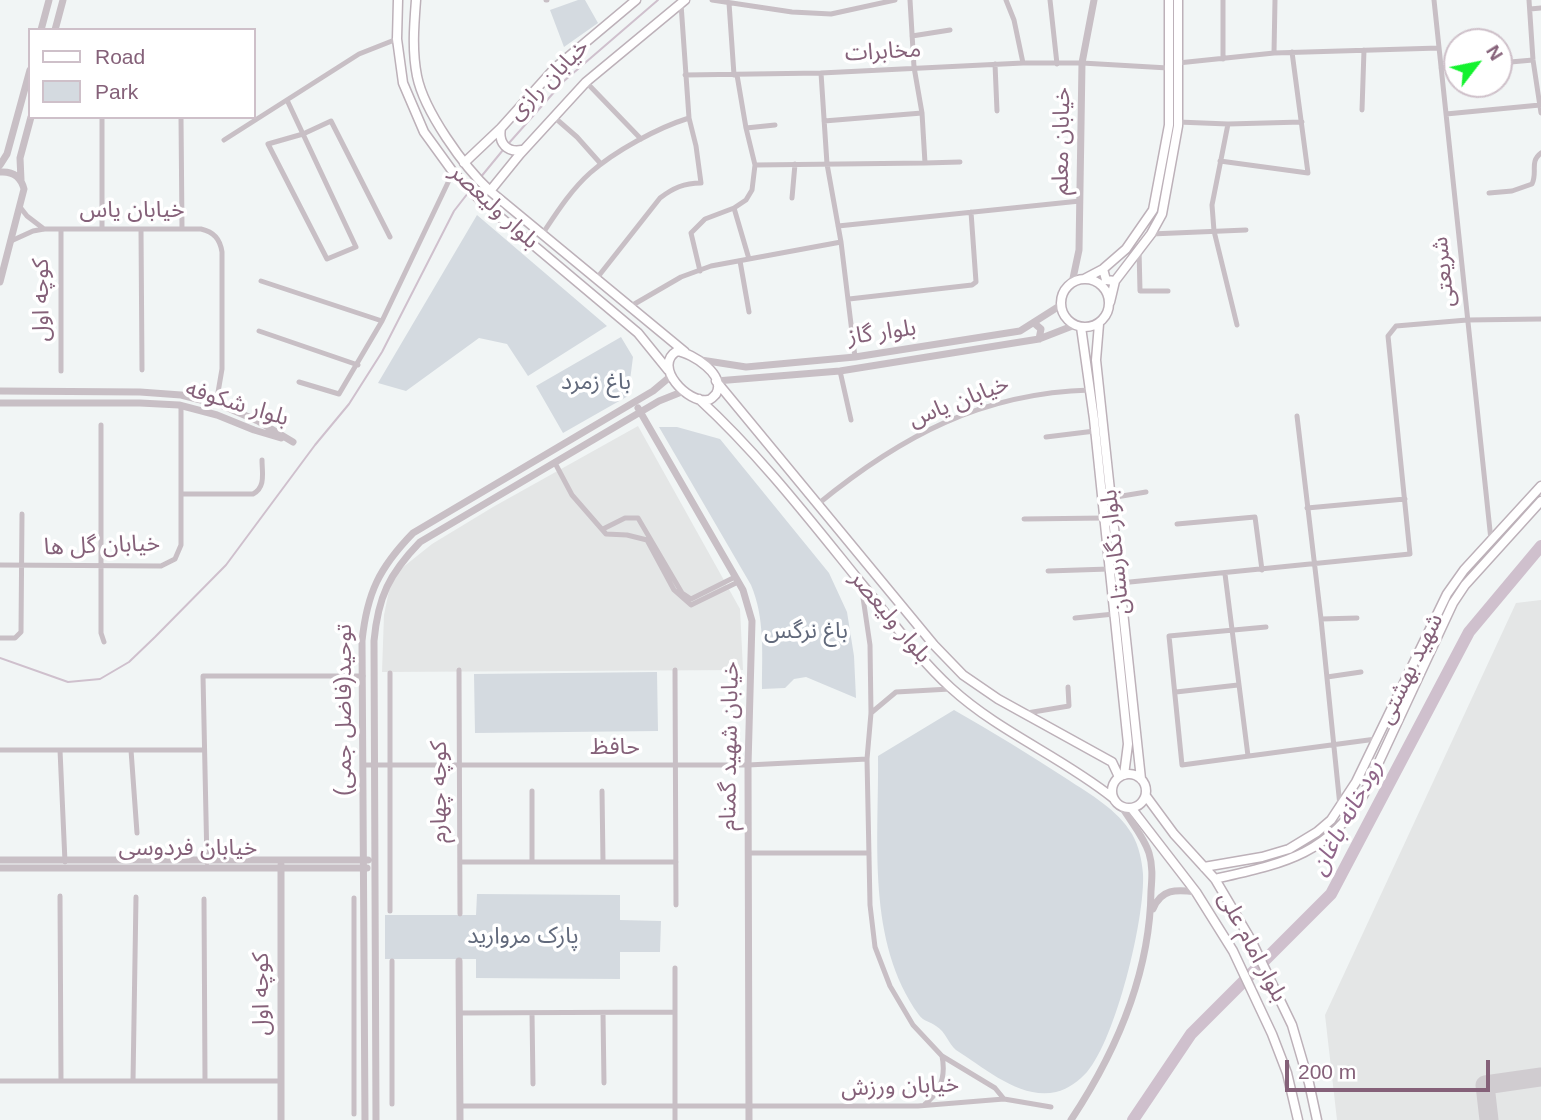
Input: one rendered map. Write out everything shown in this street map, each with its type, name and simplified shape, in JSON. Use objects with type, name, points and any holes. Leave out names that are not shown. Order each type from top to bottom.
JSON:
[{"type":"main road","name":"بلوار ولیعصر","points":[[398,0],[397,39],[403,83],[424,132],[453,172],[476,196],[645,340],[684,391],[699,399],[732,429],[920,657],[952,689],[987,715],[1088,778],[1113,798]]},
{"type":"main road","name":"بلوار ولیعصر","points":[[416,0],[413,39],[418,79],[438,125],[471,173],[685,352],[701,360],[716,382],[934,645],[963,675],[998,699],[1112,762],[1122,776]]},
{"type":"main road","name":"خیابان رازی","points":[[464,163],[501,128],[555,68],[636,0]]},
{"type":"main road","points":[[1169,0],[1168,125],[1153,210],[1126,249],[1103,270],[1072,283],[1064,292],[1061,305],[1065,317],[1078,326],[1099,324],[1107,314],[1115,281],[1151,234],[1162,214],[1178,121],[1178,0]]},
{"type":"main road","points":[[488,189],[586,82],[683,2]]},
{"type":"main road","points":[[501,128],[500,140],[505,147],[512,151],[524,149]]},
{"type":"main road","points":[[1103,270],[1106,280],[1115,281]]},
{"type":"main road","points":[[1084,279],[1101,285],[1110,302]]},
{"type":"main road","name":"بلوار نگارستان","points":[[1099,324],[1096,360],[1141,779]]},
{"type":"main road","points":[[645,340],[656,339],[656,326]]},
{"type":"main road","name":"بلوار نگارستان","points":[[1078,326],[1095,431],[1128,744],[1122,776]]},
{"type":"main road","points":[[670,373],[667,361],[671,355],[677,351],[685,352]]},
{"type":"main road","points":[[699,399],[708,400],[714,396],[718,390],[716,382]]},
{"type":"main road","name":"شهید بهشتی","points":[[1204,867],[1262,857],[1289,849],[1318,832],[1331,820],[1356,782],[1447,594],[1464,570],[1541,486]]},
{"type":"main road","name":"شهید بهشتی","points":[[1215,879],[1289,859],[1329,839],[1347,820],[1358,804],[1459,594],[1541,501]]},
{"type":"main road","points":[[1394,703],[1405,708]]},
{"type":"main road","points":[[1131,774],[1141,779],[1145,784],[1146,796],[1141,804],[1132,809],[1122,807],[1113,798],[1112,789],[1122,776],[1131,774]]},
{"type":"main road","name":"بلوار امام علی","points":[[1146,796],[1174,834],[1215,879],[1251,940],[1292,1025],[1317,1120]]},
{"type":"main road","name":"بلوار امام علی","points":[[1132,809],[1196,892],[1233,951],[1272,1034],[1287,1073],[1298,1120]]},
{"type":"street","points":[[42,28],[49,0]]},
{"type":"street","points":[[56,28],[63,0]]},
{"type":"street","points":[[712,0],[792,12],[831,14],[895,0]]},
{"type":"street","points":[[910,0],[914,67],[922,113],[925,163]]},
{"type":"street","points":[[1006,0],[1014,20],[1023,64]]},
{"type":"street","points":[[1050,0],[1056,64]]},
{"type":"street","name":"خیابان معلم","points":[[1072,283],[1079,250],[1082,63],[1094,0]]},
{"type":"street","points":[[1223,0],[1223,59]]},
{"type":"street","points":[[1274,53],[1275,0]]},
{"type":"street","name":"شریعتی","points":[[1434,0],[1491,541]]},
{"type":"street","points":[[1529,0],[1532,57],[1541,113]]},
{"type":"street","points":[[597,278],[660,198],[673,187],[701,183],[689,118],[683,2]]},
{"type":"street","points":[[700,271],[691,233],[705,219],[747,200],[752,190],[755,165],[736,75],[729,2]]},
{"type":"street","points":[[1530,9],[1541,8]]},
{"type":"street","points":[[912,36],[950,30]]},
{"type":"street","points":[[224,140],[359,54],[397,39]]},
{"type":"street","points":[[1178,63],[1274,53],[1439,48]]},
{"type":"street","points":[[1362,110],[1364,50]]},
{"type":"street","points":[[1220,161],[1308,173],[1292,52]]},
{"type":"street","points":[[1513,60],[1541,53]]},
{"type":"street","name":"مخابرات","points":[[685,75],[821,73],[995,64],[1082,63],[1168,68]]},
{"type":"street","points":[[995,64],[997,111]]},
{"type":"street","points":[[821,73],[827,164],[841,242],[855,357]]},
{"type":"street","points":[[0,165],[7,154],[28,77]]},
{"type":"street","points":[[586,82],[641,139]]},
{"type":"street","points":[[287,100],[303,134],[356,247],[327,259],[268,145],[303,134],[331,121],[390,237]]},
{"type":"street","points":[[1446,114],[1539,105]]},
{"type":"street","points":[[824,121],[922,113]]},
{"type":"street","points":[[554,116],[601,164]]},
{"type":"street","points":[[543,233],[565,201],[601,164],[669,124],[689,118]]},
{"type":"street","points":[[0,282],[24,194],[20,158],[30,119]]},
{"type":"street","points":[[102,119],[102,229]]},
{"type":"street","points":[[181,119],[182,229]]},
{"type":"street","points":[[1178,121],[1227,124],[1302,122]]},
{"type":"street","points":[[1227,124],[1212,205],[1214,231],[1237,325]]},
{"type":"street","points":[[746,128],[775,125]]},
{"type":"street","points":[[1489,193],[1512,191],[1532,184],[1535,157],[1541,153]]},
{"type":"street","points":[[755,165],[960,162]]},
{"type":"street","points":[[792,198],[795,164]]},
{"type":"street","points":[[0,172],[13,174],[21,180]]},
{"type":"street","points":[[299,382],[339,394],[382,321],[453,172]]},
{"type":"street","points":[[838,226],[1080,201]]},
{"type":"street","points":[[20,207],[44,229]]},
{"type":"street","points":[[734,208],[749,259]]},
{"type":"street","points":[[849,299],[976,282],[971,212]]},
{"type":"street","name":"خیابان یاس","points":[[11,241],[44,229],[207,230],[216,236],[221,246],[222,369],[216,404]]},
{"type":"street","name":"کوچه اول","points":[[61,229],[61,371]]},
{"type":"street","points":[[141,229],[142,370]]},
{"type":"street","points":[[1151,234],[1246,230]]},
{"type":"street","points":[[631,306],[681,277],[700,271],[841,242]]},
{"type":"street","points":[[1139,249],[1140,290],[1168,291]]},
{"type":"street","points":[[740,261],[749,312]]},
{"type":"street","points":[[261,281],[382,321]]},
{"type":"street","name":"بلوار گاز","points":[[701,360],[736,366],[855,357],[1020,331],[1061,305]]},
{"type":"street","points":[[1120,583],[1410,554],[1388,336],[1396,326],[1467,320],[1541,319]]},
{"type":"street","points":[[1034,323],[1041,329],[1039,339]]},
{"type":"street","name":"بلوار گاز","points":[[716,382],[840,371],[1039,339],[1078,326]]},
{"type":"street","points":[[259,331],[358,365]]},
{"type":"street","points":[[736,366],[730,372],[738,379]]},
{"type":"street","points":[[840,371],[851,421]]},
{"type":"street","name":"توحید(فاضل جمی)","points":[[365,1120],[363,676],[365,611],[375,581],[391,555],[413,533],[653,391],[670,373]]},
{"type":"street","name":"خیابان یاس","points":[[818,504],[839,486],[903,442],[960,415],[1028,395],[1090,390]]},
{"type":"street","name":"بلوار شکوفه","points":[[0,391],[181,395],[216,404],[258,421],[293,442],[218,415],[181,406],[140,403],[0,403]]},
{"type":"street","name":"توحید(فاضل جمی)","points":[[376,1120],[374,641],[377,613],[386,586],[400,562],[420,542],[659,401],[684,391]]},
{"type":"street","name":"خیابان شهید گمنام","points":[[634,402],[736,579],[749,605],[752,621],[748,765],[749,1120]]},
{"type":"street","name":"خیابان گل ها","points":[[0,565],[161,566],[175,559],[181,545],[181,406]]},
{"type":"street","points":[[1297,416],[1340,808]]},
{"type":"street","points":[[102,425],[101,633],[104,642]]},
{"type":"street","points":[[1046,437],[1095,431]]},
{"type":"street","points":[[181,494],[253,494],[260,490],[262,484],[262,460]]},
{"type":"street","points":[[555,463],[572,495],[605,531],[646,540],[674,590],[691,605],[736,579]]},
{"type":"street","points":[[516,471],[522,481]]},
{"type":"street","points":[[1110,498],[1146,492]]},
{"type":"street","points":[[1307,508],[1405,499]]},
{"type":"street","points":[[0,638],[13,638],[21,632],[22,514]]},
{"type":"street","points":[[605,531],[625,518],[638,517],[682,593],[691,599],[736,579]]},
{"type":"street","points":[[1177,524],[1255,517],[1262,570]]},
{"type":"street","points":[[1024,519],[1104,518]]},
{"type":"street","points":[[1048,571],[1109,569]]},
{"type":"street","points":[[1225,574],[1248,756]]},
{"type":"street","points":[[860,582],[870,645],[867,759],[870,905],[875,947],[890,986],[913,1025],[942,1056],[995,1088],[1004,1099]]},
{"type":"street","points":[[1075,618],[1114,614]]},
{"type":"street","points":[[1321,620],[1357,618]]},
{"type":"street","points":[[1266,626],[1169,636],[1182,765],[1376,739]]},
{"type":"street","name":"کوچه چهارم","points":[[459,670],[460,914]]},
{"type":"street","points":[[675,670],[676,905]]},
{"type":"street","points":[[1327,677],[1361,672]]},
{"type":"street","points":[[390,673],[390,911]]},
{"type":"street","points":[[207,865],[203,676],[363,676]]},
{"type":"street","points":[[1176,692],[1238,685]]},
{"type":"street","points":[[1024,714],[1069,706],[1068,687]]},
{"type":"street","points":[[870,713],[896,692],[952,689]]},
{"type":"street","points":[[0,750],[204,750]]},
{"type":"street","points":[[60,750],[66,869]]},
{"type":"street","points":[[131,750],[136,833]]},
{"type":"street","name":"حافظ","points":[[363,765],[748,765],[867,759]]},
{"type":"street","points":[[532,791],[532,862]]},
{"type":"street","points":[[602,791],[603,862]]},
{"type":"street","points":[[1071,1120],[1107,1059],[1128,1009],[1140,972],[1151,913],[1152,870],[1149,853],[1122,807]]},
{"type":"street","points":[[748,853],[869,853]]},
{"type":"street","name":"خیابان فردوسی","points":[[0,860],[207,865]]},
{"type":"street","points":[[460,862],[676,863]]},
{"type":"street","name":"کوچه اول","points":[[281,864],[281,1120]]},
{"type":"street","name":"خیابان فردوسی","points":[[0,868],[376,864]]},
{"type":"street","points":[[1151,913],[1157,899],[1167,892],[1177,889],[1196,892]]},
{"type":"street","points":[[61,896],[61,1081]]},
{"type":"street","points":[[133,1081],[136,897]]},
{"type":"street","points":[[354,1114],[352,1045],[355,898]]},
{"type":"street","points":[[204,899],[205,1081]]},
{"type":"street","points":[[392,961],[392,1104]]},
{"type":"street","points":[[459,961],[460,1120]]},
{"type":"street","points":[[674,968],[676,1120]]},
{"type":"street","points":[[460,1013],[675,1012]]},
{"type":"street","points":[[532,1013],[533,1084]]},
{"type":"street","points":[[603,1013],[604,1083]]},
{"type":"street","points":[[376,1044],[392,1044]]},
{"type":"street","points":[[352,1045],[365,1045]]},
{"type":"street","points":[[919,1106],[926,1103],[938,1090],[944,1074],[942,1056]]},
{"type":"street","points":[[0,1081],[281,1081]]},
{"type":"street","name":"خیابان ورزش","points":[[460,1106],[919,1106],[1004,1099],[1051,1107]]},
{"type":"shaded area","points":[[638,426],[740,609],[743,670],[382,672],[384,615],[392,576],[432,544]]},
{"type":"shaded area","points":[[1541,600],[1541,1120],[1337,1120],[1325,1015],[1516,603]]},
{"type":"green space","points":[[585,0],[598,23],[564,47],[550,10]]},
{"type":"green space","points":[[477,215],[607,326],[528,376],[507,344],[479,338],[406,391],[378,383]]},
{"type":"green space","name":"باغ زمرد","points":[[621,337],[633,357],[628,396],[563,433],[536,386]]},
{"type":"green space","name":"باغ نرگس","points":[[659,427],[677,427],[720,439],[829,573],[847,612],[854,656],[856,698],[806,677],[794,679],[785,688],[762,689],[761,623],[751,585]]},
{"type":"green space","points":[[657,672],[658,731],[475,733],[474,674]]},
{"type":"green space","points":[[954,710],[1103,803],[1126,825],[1140,854],[1143,874],[1139,919],[1118,1006],[1098,1056],[1087,1072],[1073,1084],[1056,1092],[1043,1093],[1016,1087],[956,1050],[939,1028],[919,1015],[902,986],[890,955],[879,890],[878,756]]},
{"type":"green space","name":"پارک مروارید","points":[[477,894],[620,895],[620,920],[661,921],[660,952],[620,952],[620,979],[476,978],[476,959],[385,959],[385,915],[476,915]]},
{"type":"waterway","points":[[509,143],[564,81],[658,0]]},
{"type":"waterway","points":[[480,178],[503,150]]},
{"type":"waterway","points":[[0,658],[68,682],[100,679],[129,662],[155,637],[226,565],[315,445],[349,404],[382,352],[454,211],[468,193]]},
{"type":"waterway","name":"رودخانه باغان","points":[[1133,1120],[1191,1034],[1331,894],[1469,632],[1541,546]]},
{"type":"taxiway","points":[[1489,1120],[1485,1085],[1541,1077]]}]
